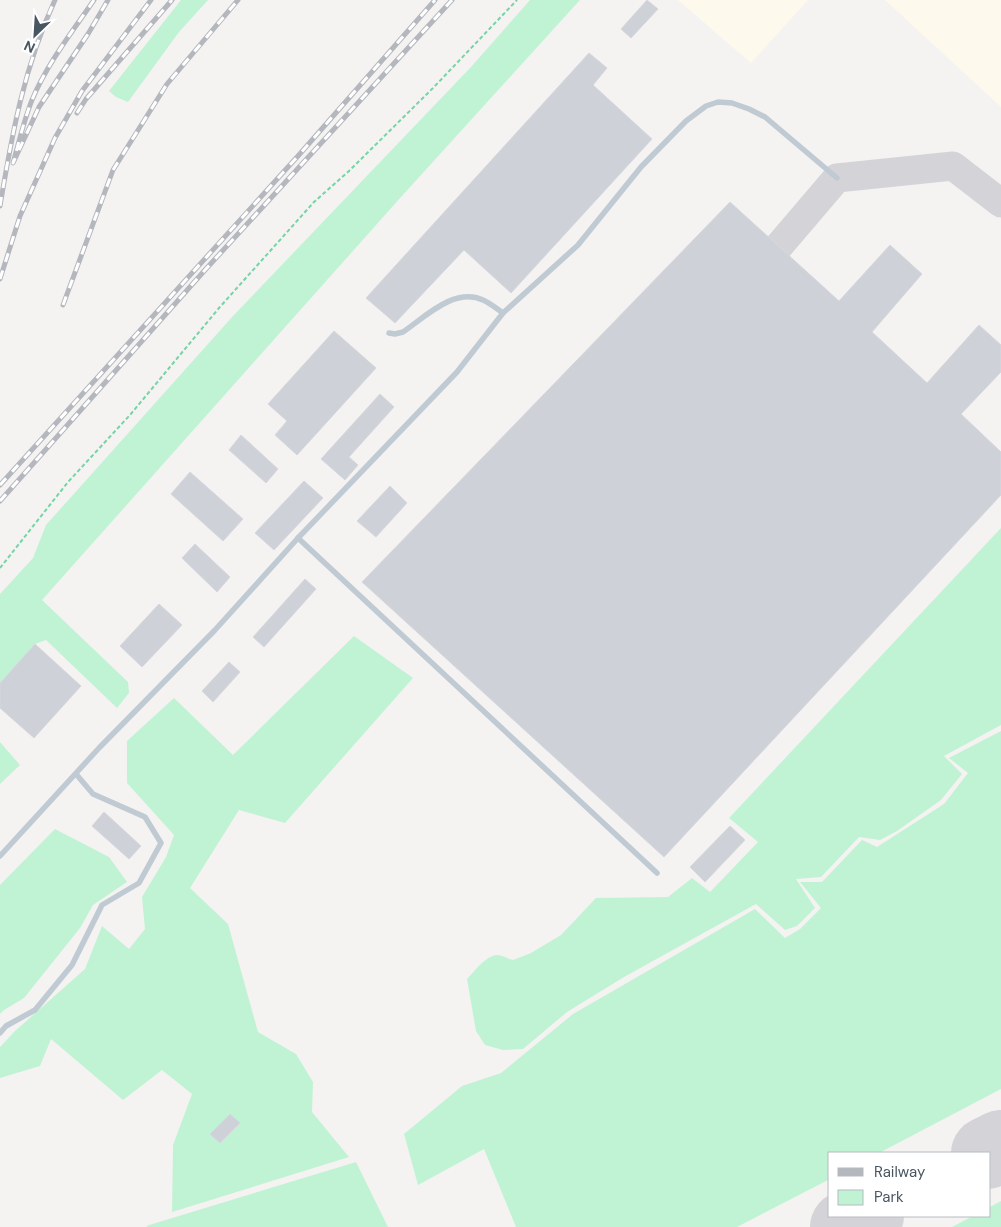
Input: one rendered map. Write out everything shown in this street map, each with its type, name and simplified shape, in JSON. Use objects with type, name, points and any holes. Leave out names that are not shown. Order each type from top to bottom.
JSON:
[{"type":"lane","points":[[0,856],[215,630],[298,538],[457,372],[503,313],[578,245],[641,167],[686,121],[706,106],[718,102],[732,103],[749,109],[764,117],[837,178]]},
{"type":"lane","points":[[389,333],[403,332],[444,303],[453,300],[467,298],[482,299],[503,313]]},
{"type":"lane","points":[[298,538],[657,873]]},
{"type":"lane","points":[[0,1033],[6,1026],[35,1010],[72,965],[102,904],[139,883],[162,843],[145,816],[93,794],[76,774]]},
{"type":"path","points":[[0,568],[68,482],[130,415],[219,308],[314,202],[349,171],[433,88],[517,0]]},
{"type":"shaded area","points":[[678,0],[808,0],[751,63]]},
{"type":"shaded area","points":[[885,0],[1001,0],[1001,107]]},
{"type":"green space","points":[[181,0],[208,0],[179,32],[128,102],[116,97],[109,91]]},
{"type":"green space","points":[[530,0],[580,0],[401,197],[42,600],[128,682],[129,693],[117,708],[46,640],[35,644],[0,683],[0,594],[33,558],[46,525],[233,316],[471,67]]},
{"type":"green space","points":[[1001,528],[1001,725],[944,756],[962,774],[941,800],[897,831],[880,840],[859,837],[821,877],[796,879],[815,908],[797,926],[785,930],[756,904],[624,977],[567,1012],[523,1049],[503,1050],[485,1045],[476,1031],[467,979],[480,964],[488,958],[497,955],[513,960],[531,953],[561,935],[596,898],[668,897],[692,878],[710,892],[758,842],[729,818]]},
{"type":"green space","points":[[354,636],[413,678],[285,823],[239,810],[190,888],[228,924],[258,1032],[296,1054],[313,1082],[312,1112],[349,1157],[172,1212],[173,1145],[192,1094],[162,1070],[123,1100],[51,1039],[40,1066],[0,1078],[0,1047],[15,1031],[85,969],[102,926],[129,949],[145,929],[142,897],[166,857],[174,835],[127,783],[127,741],[174,698],[233,755]]},
{"type":"green space","points":[[1001,731],[1001,1089],[881,1152],[828,1152],[828,1180],[737,1227],[516,1227],[484,1149],[418,1185],[404,1134],[462,1086],[501,1073],[573,1014],[755,909],[785,938],[800,929],[821,908],[800,882],[822,882],[862,840],[877,847],[944,804],[968,773],[949,758]]},
{"type":"green space","points":[[0,742],[20,765],[0,784]]},
{"type":"green space","points":[[55,829],[109,857],[127,882],[93,905],[80,928],[24,998],[0,1014],[0,885]]},
{"type":"green space","points":[[356,1162],[388,1227],[146,1226]]},
{"type":"green space","points":[[1001,1201],[1001,1227],[952,1227],[971,1217],[991,1217],[991,1206]]},
{"type":"building","points":[[647,0],[658,9],[631,38],[621,29]]},
{"type":"building","points":[[589,53],[607,68],[593,85],[652,139],[511,293],[464,250],[395,323],[366,298]]},
{"type":"building","points":[[730,202],[839,301],[890,245],[922,274],[872,332],[927,383],[979,325],[1001,345],[1001,372],[961,414],[1001,452],[1001,495],[664,857],[362,582]]},
{"type":"building","points":[[334,331],[376,368],[297,455],[275,435],[287,421],[268,404]]},
{"type":"building","points":[[380,394],[394,407],[349,457],[358,465],[345,480],[321,459]]},
{"type":"building","points":[[241,435],[278,469],[266,483],[229,450]]},
{"type":"building","points":[[190,472],[243,519],[223,541],[171,494]]},
{"type":"building","points":[[304,481],[323,498],[274,550],[255,533]]},
{"type":"building","points":[[390,486],[407,503],[376,537],[357,521]]},
{"type":"building","points":[[195,544],[230,577],[217,592],[182,558]]},
{"type":"building","points":[[305,579],[316,589],[264,647],[253,637]]},
{"type":"building","points":[[159,604],[182,625],[142,667],[120,646]]},
{"type":"building","points":[[35,644],[81,686],[34,738],[0,708],[0,683]]},
{"type":"building","points":[[229,662],[240,672],[213,702],[202,691]]},
{"type":"building","points":[[104,812],[141,846],[129,859],[92,826]]},
{"type":"building","points":[[730,826],[745,840],[705,882],[690,867]]},
{"type":"building","points":[[230,1114],[240,1123],[220,1143],[210,1134]]},
{"type":"taxiway","points":[[779,246],[837,178],[953,166],[1001,203]]},
{"type":"runway","points":[[989,1152],[1001,1146]]},
{"type":"runway","points":[[846,1227],[866,1217]]},
{"type":"railway","points":[[0,206],[20,101],[35,50],[55,0]]},
{"type":"railway","points":[[94,0],[60,49],[38,87],[26,115],[13,163],[39,107],[88,34],[108,0]]},
{"type":"railway","points":[[0,279],[20,216],[55,138],[82,91],[151,0]]},
{"type":"railway","points":[[77,113],[86,99],[172,0]]},
{"type":"railway","points":[[63,305],[113,170],[167,84],[238,0]]},
{"type":"railway","points":[[0,485],[298,156],[435,0]]},
{"type":"railway","points":[[0,501],[205,270],[452,0]]}]
